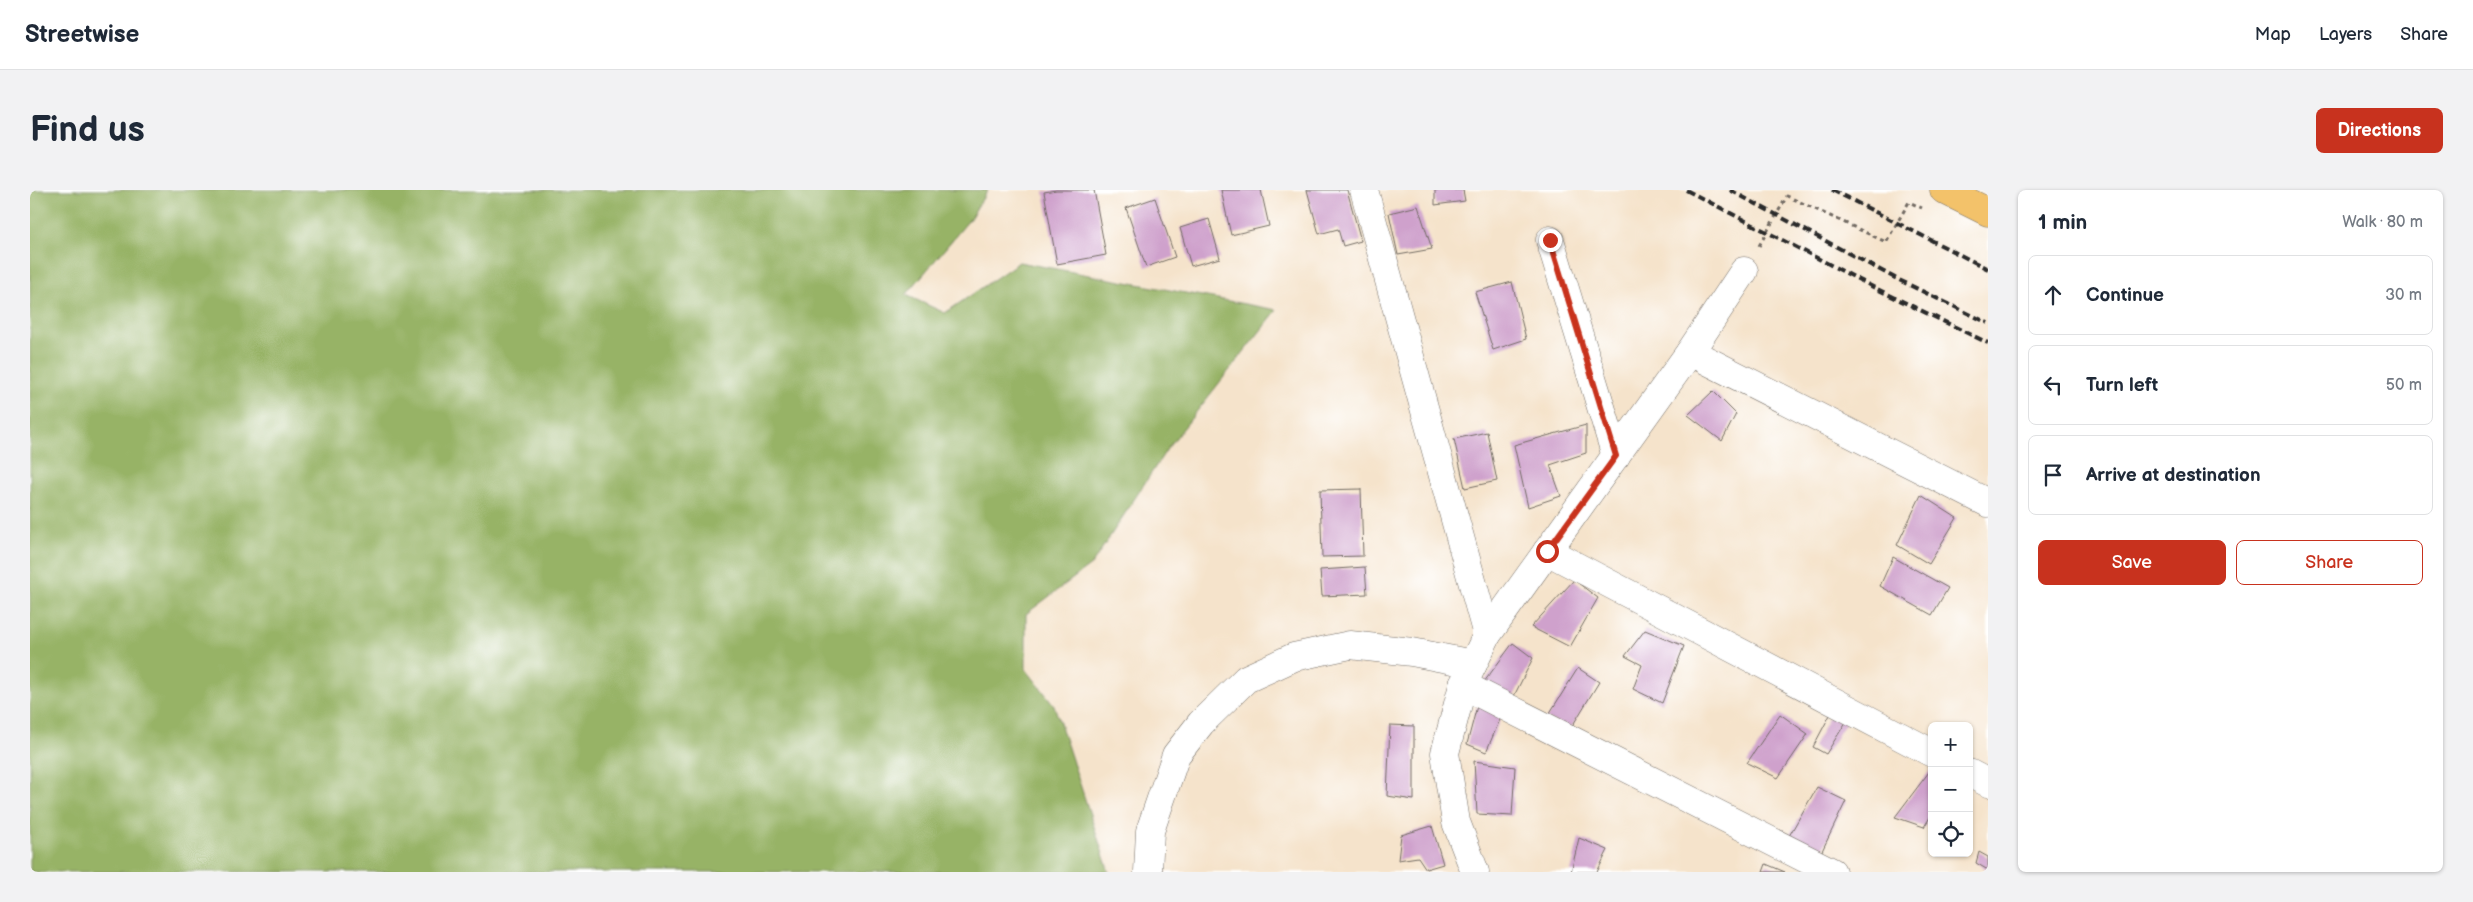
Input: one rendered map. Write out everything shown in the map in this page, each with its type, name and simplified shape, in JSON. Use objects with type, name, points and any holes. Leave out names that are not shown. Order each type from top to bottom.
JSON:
[{"type":"highway","points":[[1944,190],[1988,212]]},
{"type":"street","points":[[1364,190],[1487,635]]},
{"type":"street","points":[[1550,240],[1616,456]]},
{"type":"street","points":[[1475,872],[1456,822],[1445,753],[1468,674],[1487,635],[1690,352],[1744,271]]},
{"type":"street","points":[[1690,352],[1988,502]]},
{"type":"street","points":[[1547,551],[1928,751]]},
{"type":"street","points":[[1148,872],[1150,831],[1176,754],[1201,723],[1246,679],[1294,657],[1350,645],[1412,652],[1468,674],[1832,872]]},
{"type":"street","points":[[1973,775],[1988,783]]},
{"type":"path","points":[[1744,271],[1787,196],[1886,242],[1909,202],[1926,210]]},
{"type":"green space","points":[[30,190],[988,190],[969,220],[906,295],[945,313],[1019,262],[1277,310],[1167,449],[1092,564],[1026,614],[1026,669],[1054,705],[1109,872],[30,872]]},
{"type":"building","points":[[1056,190],[1094,190],[1106,255],[1057,264],[1044,192]]},
{"type":"building","points":[[1221,190],[1261,190],[1269,226],[1231,235]]},
{"type":"building","points":[[1307,190],[1347,190],[1361,241],[1343,246],[1338,229],[1319,234]]},
{"type":"building","points":[[1435,190],[1463,190],[1465,201],[1435,205]]},
{"type":"building","points":[[1155,198],[1175,257],[1146,267],[1126,208]]},
{"type":"building","points":[[1418,206],[1432,249],[1398,255],[1389,213]]},
{"type":"building","points":[[1209,219],[1220,258],[1191,266],[1180,228]]},
{"type":"building","points":[[1512,282],[1526,339],[1493,350],[1475,292]]},
{"type":"building","points":[[1713,391],[1736,414],[1722,441],[1688,415]]},
{"type":"building","points":[[1586,425],[1586,453],[1550,465],[1561,496],[1528,507],[1514,445]]},
{"type":"building","points":[[1487,432],[1497,481],[1465,488],[1454,439]]},
{"type":"building","points":[[1361,489],[1363,556],[1322,557],[1320,490]]},
{"type":"building","points":[[1921,495],[1957,518],[1929,564],[1897,545]]},
{"type":"building","points":[[1893,557],[1948,588],[1932,615],[1880,586]]},
{"type":"building","points":[[1365,567],[1367,594],[1322,596],[1320,570]]},
{"type":"building","points":[[1574,580],[1598,598],[1570,647],[1531,627]]},
{"type":"building","points":[[1645,630],[1684,646],[1662,703],[1633,689],[1642,665],[1625,656]]},
{"type":"building","points":[[1513,643],[1533,658],[1512,700],[1484,682]]},
{"type":"building","points":[[1578,668],[1599,682],[1571,728],[1546,719]]},
{"type":"building","points":[[1477,706],[1502,715],[1486,752],[1467,744]]},
{"type":"building","points":[[1831,713],[1846,722],[1826,754],[1813,747]]},
{"type":"building","points":[[1780,714],[1808,734],[1778,778],[1747,763]]},
{"type":"building","points":[[1390,725],[1414,726],[1414,800],[1387,796]]},
{"type":"building","points":[[1474,761],[1515,767],[1512,816],[1477,814]]},
{"type":"building","points":[[1928,773],[1928,820],[1924,827],[1895,817]]},
{"type":"building","points":[[1817,787],[1846,801],[1821,853],[1789,836]]},
{"type":"building","points":[[1432,826],[1443,864],[1426,869],[1418,857],[1398,860],[1401,835]]},
{"type":"building","points":[[1579,838],[1608,850],[1597,872],[1571,872]]},
{"type":"building","points":[[1979,852],[1988,857],[1988,870],[1976,863]]},
{"type":"building","points":[[1766,864],[1785,872],[1763,872]]},
{"type":"railway","points":[[1686,190],[1873,287],[1988,343]]},
{"type":"railway","points":[[1730,190],[1895,278],[1988,323]]},
{"type":"railway","points":[[1832,190],[1988,269]]},
{"type":"route","points":[[1547,551],[1616,456],[1550,240]]}]
